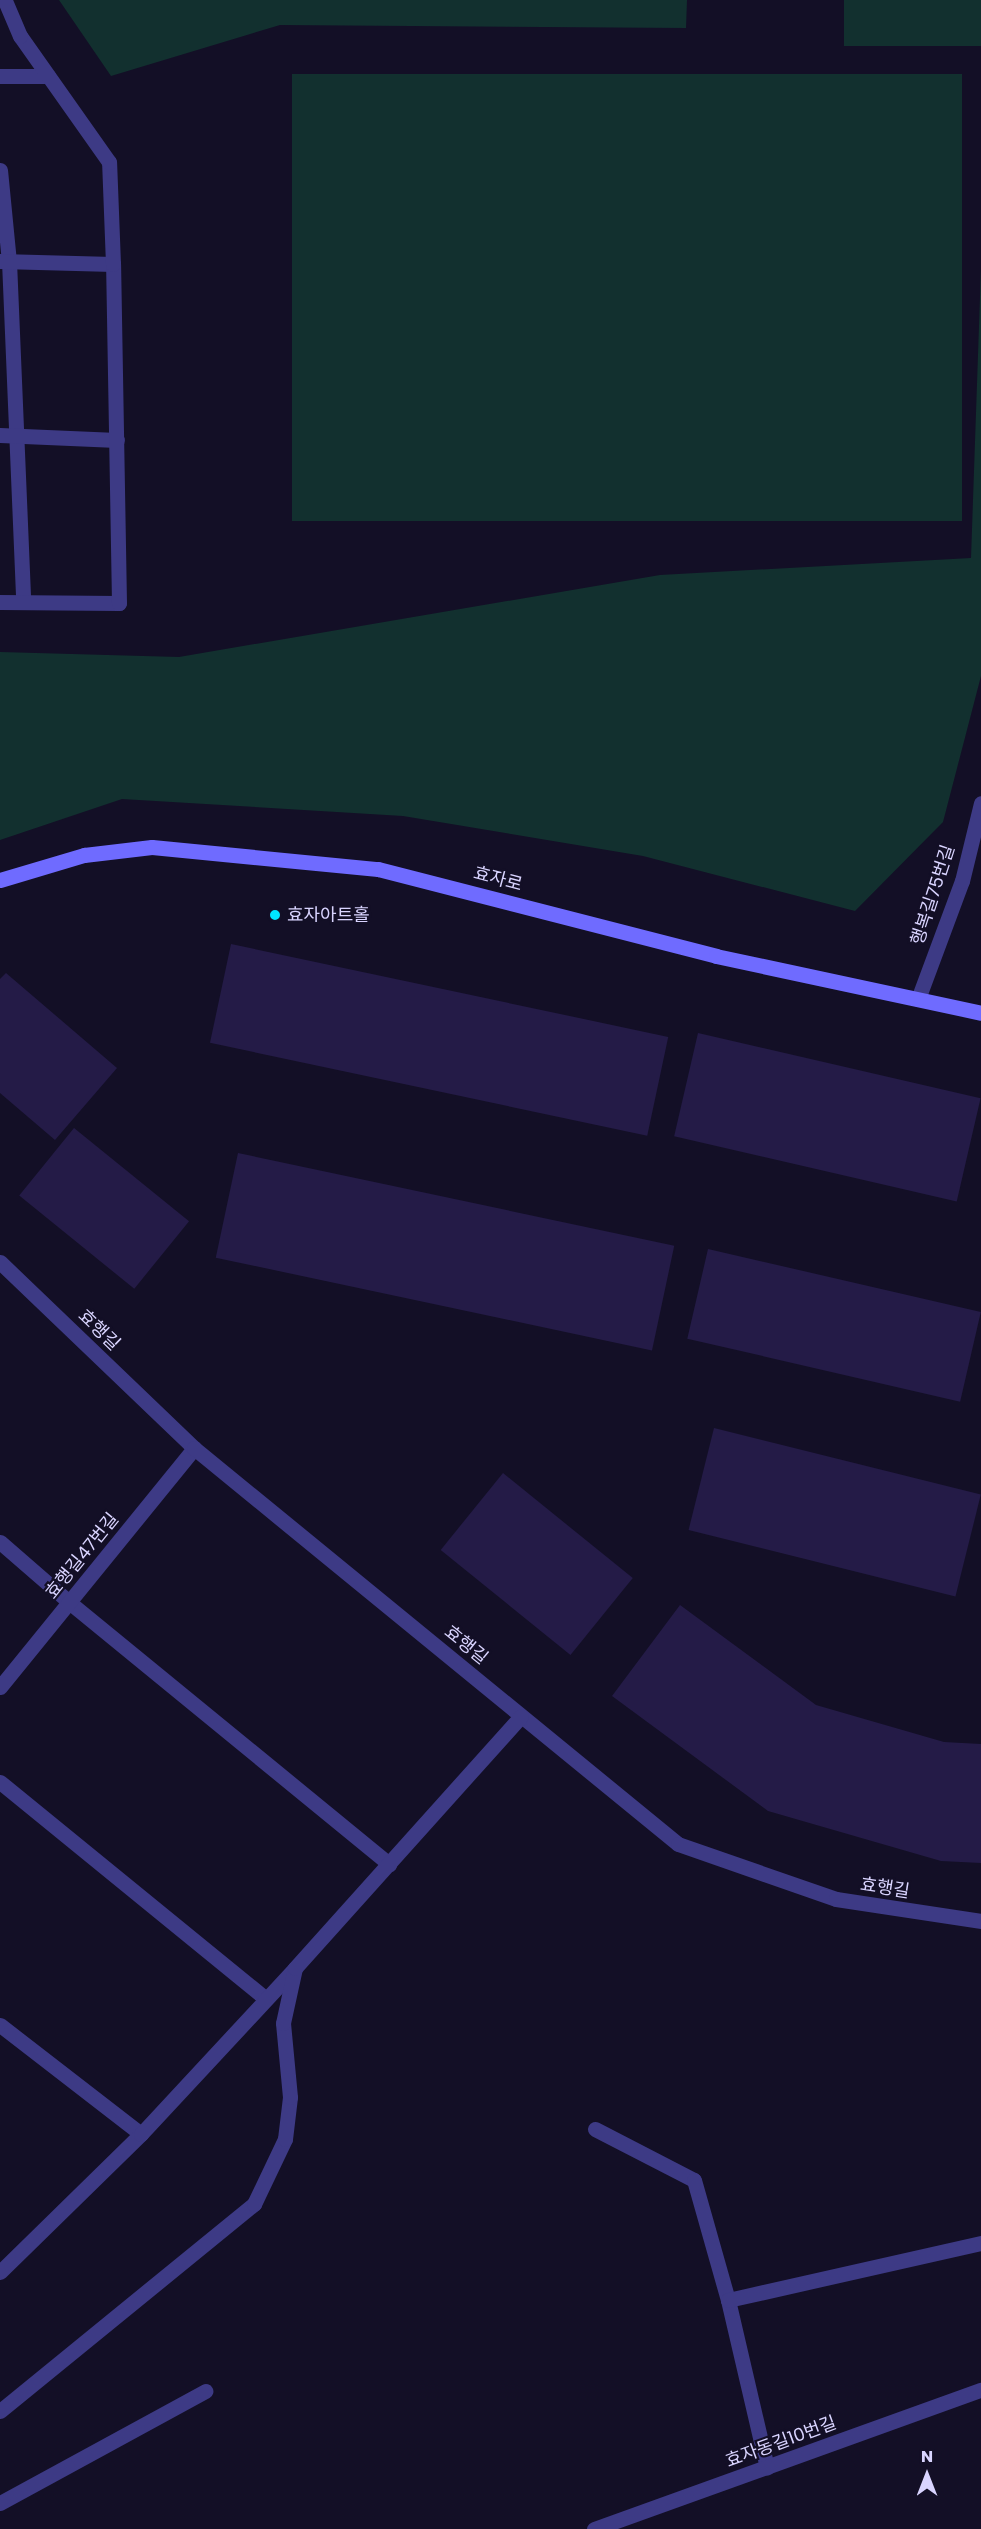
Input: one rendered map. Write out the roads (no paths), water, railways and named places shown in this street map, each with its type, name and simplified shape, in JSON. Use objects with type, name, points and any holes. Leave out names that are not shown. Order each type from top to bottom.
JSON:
[{"type":"street","points":[[0,602],[119,603],[109,162],[20,36],[5,0]]},
{"type":"street","points":[[0,76],[48,76]]},
{"type":"street","points":[[0,170],[16,436],[23,602]]},
{"type":"street","points":[[5,261],[113,264]]},
{"type":"street","points":[[0,435],[117,440]]},
{"type":"street","name":"행복길75번길","points":[[918,999],[962,881],[981,802]]},
{"type":"street","name":"효자로","points":[[0,880],[84,855],[152,847],[378,868],[716,956],[981,1013]]},
{"type":"street","name":"효행길","points":[[0,1262],[194,1448],[678,1844],[836,1899],[981,1921]]},
{"type":"street","name":"효행길47번길","points":[[0,1687],[194,1448]]},
{"type":"street","points":[[0,1542],[69,1602],[389,1864]]},
{"type":"street","points":[[2,2269],[141,2134],[389,1864],[521,1716]]},
{"type":"street","points":[[0,1782],[266,1999]]},
{"type":"street","points":[[0,2411],[254,2205],[285,2139],[290,2097],[283,2023],[294,1968]]},
{"type":"street","points":[[0,2025],[141,2134]]},
{"type":"street","points":[[595,2129],[694,2180],[729,2300],[767,2468]]},
{"type":"street","points":[[729,2300],[981,2243]]},
{"type":"street","name":"효자동길10번길","points":[[594,2529],[981,2390]]},
{"type":"street","points":[[0,2503],[205,2391]]},
{"type":"place","name":"효자아트홀","points":[[275,915]]}]
